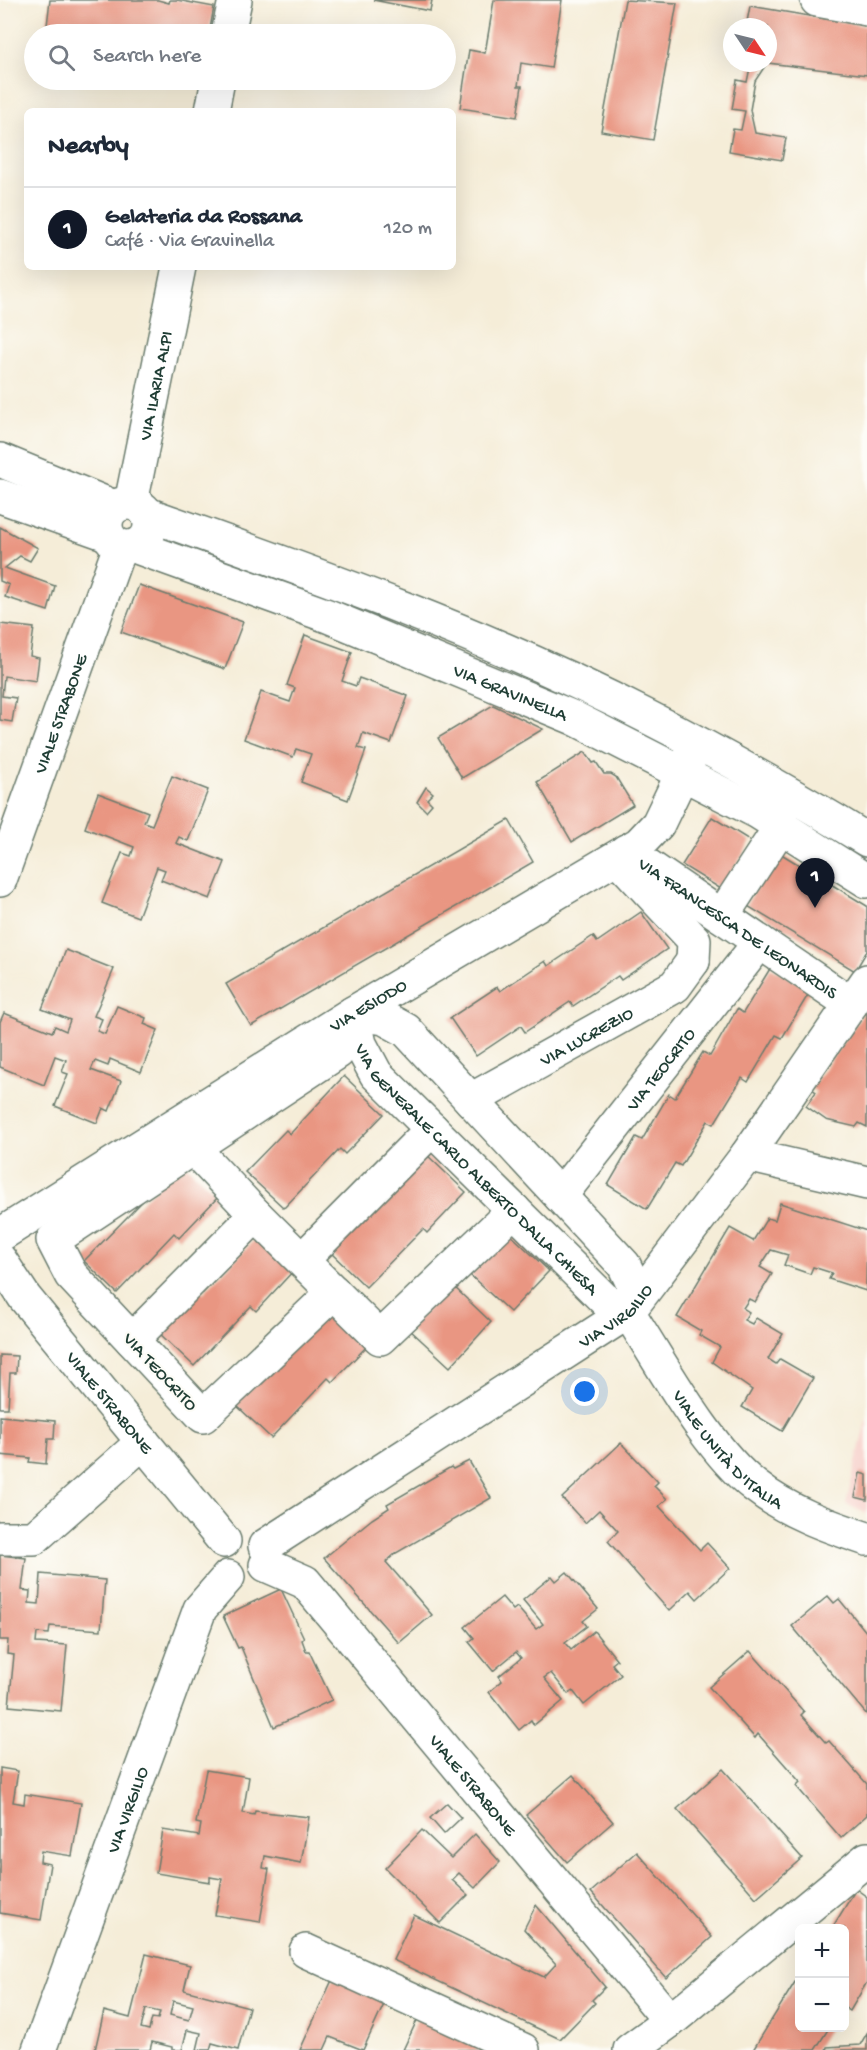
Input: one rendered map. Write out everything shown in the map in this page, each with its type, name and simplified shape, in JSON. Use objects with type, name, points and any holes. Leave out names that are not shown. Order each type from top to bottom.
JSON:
[{"type":"street","points":[[230,24],[235,0]]},
{"type":"street","points":[[817,0],[867,9]]},
{"type":"street","points":[[213,108],[216,90]]},
{"type":"street","name":"VIA ILARIA ALPI","points":[[126,525],[178,270]]},
{"type":"street","name":"VIA GRAVINELLA","points":[[0,460],[126,525],[574,718],[682,772],[781,826],[867,881]]},
{"type":"street","name":"VIA GRAVINELLA","points":[[0,496],[126,525],[386,601],[540,665],[645,715],[793,795],[867,840]]},
{"type":"street","name":"VIALE STRABONE","points":[[0,880],[126,525]]},
{"type":"street","name":"VIA ESIODO","points":[[0,1235],[353,1013],[639,844],[658,824],[697,743]]},
{"type":"street","points":[[722,916],[781,826]]},
{"type":"street","name":"VIA FRANCESCA DE LEONARDIS","points":[[621,854],[760,942],[859,993]]},
{"type":"street","name":"VIA FRANCESCA DE LEONARDIS","points":[[621,854],[694,940],[693,962]]},
{"type":"street","name":"VIA TEOCRITO","points":[[560,1196],[760,942]]},
{"type":"street","points":[[693,962],[724,988]]},
{"type":"street","name":"VIA LUCREZIO","points":[[471,1100],[675,986],[693,962]]},
{"type":"street","name":"VIA VIRGILIO","points":[[265,1555],[628,1312],[747,1155],[859,993]]},
{"type":"street","name":"VIA GENERALE CARLO ALBERTO DALLA CHIESA","points":[[353,1013],[384,1018],[406,1030],[471,1100],[624,1265],[633,1284],[628,1312],[606,1301],[376,1074],[360,1044],[353,1013]]},
{"type":"street","name":"VIA ESIODO","points":[[53,1240],[338,1052]]},
{"type":"street","points":[[302,1260],[432,1129]]},
{"type":"street","points":[[193,1148],[256,1215],[380,1338],[514,1210]]},
{"type":"street","points":[[747,1155],[867,1183]]},
{"type":"street","points":[[132,1340],[256,1215]]},
{"type":"street","name":"VIA TEOCRITO","points":[[53,1240],[71,1275],[203,1416],[334,1292]]},
{"type":"street","name":"VIALE STRABONE","points":[[0,1260],[25,1298],[224,1541]]},
{"type":"street","name":"VIALE UNITÀ D'ITALIA","points":[[628,1312],[712,1441],[755,1486],[819,1523],[867,1539]]},
{"type":"street","points":[[0,1538],[34,1538],[143,1442]]},
{"type":"street","points":[[237,1533],[253,1535],[265,1555],[257,1577],[242,1582],[228,1577],[219,1566],[218,1553],[224,1541],[237,1533]]},
{"type":"street","name":"VIALE STRABONE","points":[[265,1555],[305,1582],[671,2035]]},
{"type":"street","name":"VIA VIRGILIO","points":[[39,2050],[200,1609],[228,1577]]},
{"type":"street","points":[[630,2050],[671,2035],[867,1859]]},
{"type":"street","points":[[306,1951],[523,2050]]},
{"type":"shaded area","points":[[867,1417],[867,1514],[846,1504]]},
{"type":"building","points":[[50,0],[158,0],[169,3],[170,0],[177,0],[214,7],[211,24],[47,24]]},
{"type":"building","points":[[373,0],[432,0],[430,11]]},
{"type":"building","points":[[494,0],[562,0],[551,68],[521,63],[518,86],[522,86],[517,117],[460,108],[469,50],[485,53]]},
{"type":"building","points":[[625,0],[677,3],[653,140],[601,131]]},
{"type":"building","points":[[750,6],[867,26],[867,75],[777,64],[777,18],[748,18]]},
{"type":"building","points":[[749,72],[761,72],[755,81],[750,110],[755,133],[786,138],[782,160],[729,151],[733,129],[741,130],[745,111],[732,109],[737,80],[747,82]]},
{"type":"building","points":[[0,527],[38,548],[30,561],[20,556],[5,568],[55,586],[48,611],[5,597],[9,585],[0,581]]},
{"type":"building","points":[[139,585],[243,622],[225,669],[121,632]]},
{"type":"building","points":[[0,624],[34,628],[30,656],[39,658],[36,681],[4,676],[2,696],[16,698],[12,722],[0,720]]},
{"type":"building","points":[[305,635],[352,652],[342,681],[356,686],[359,678],[408,696],[391,743],[363,733],[358,748],[366,750],[348,800],[301,782],[311,754],[296,749],[293,757],[244,739],[261,692],[290,702],[295,688],[287,685]]},
{"type":"building","points":[[493,705],[543,729],[462,778],[438,738]]},
{"type":"building","points":[[585,752],[604,774],[616,777],[633,805],[572,842],[537,782]]},
{"type":"building","points":[[172,776],[208,790],[188,841],[179,837],[176,843],[225,862],[210,899],[161,880],[165,870],[157,867],[138,917],[102,903],[122,853],[131,856],[134,847],[85,828],[98,793],[148,812],[144,822],[152,825]]},
{"type":"building","points":[[426,787],[433,793],[427,799],[432,804],[426,811],[417,802]]},
{"type":"building","points":[[712,817],[751,841],[721,889],[682,865]]},
{"type":"building","points":[[509,820],[533,862],[251,1026],[226,984]]},
{"type":"building","points":[[778,852],[867,906],[867,951],[855,971],[746,905]]},
{"type":"building","points":[[641,912],[667,949],[621,980],[618,976],[573,1006],[570,1002],[525,1032],[521,1026],[476,1056],[450,1018],[497,987],[500,991],[545,961],[548,966],[593,936],[597,942]]},
{"type":"building","points":[[66,950],[114,969],[94,1016],[102,1019],[97,1031],[105,1034],[117,1006],[146,1018],[144,1024],[158,1030],[141,1072],[110,1059],[108,1066],[95,1061],[91,1070],[121,1081],[109,1111],[103,1108],[97,1123],[55,1106],[68,1074],[62,1072],[66,1060],[55,1056],[44,1085],[0,1067],[0,1022],[4,1013],[52,1032],[55,1026],[66,1031],[70,1020],[42,1009]]},
{"type":"building","points":[[771,967],[811,990],[782,1038],[776,1035],[748,1082],[742,1078],[714,1124],[708,1121],[681,1166],[675,1163],[647,1209],[608,1185],[636,1137],[642,1140],[669,1094],[675,1098],[703,1052],[710,1056],[737,1009],[743,1013]]},
{"type":"building","points":[[867,1008],[867,1127],[859,1123],[856,1127],[826,1120],[806,1106],[816,1092],[811,1088]]},
{"type":"building","points":[[344,1076],[384,1114],[345,1154],[340,1149],[284,1208],[245,1172],[286,1130],[290,1134]]},
{"type":"building","points":[[426,1154],[466,1192],[427,1233],[423,1229],[366,1287],[328,1250]]},
{"type":"building","points":[[182,1161],[219,1196],[179,1238],[174,1233],[117,1293],[84,1261]]},
{"type":"building","points":[[780,1203],[867,1231],[866,1291],[829,1279],[832,1273],[813,1267],[810,1274],[784,1265],[788,1255],[771,1250],[760,1267],[772,1274],[755,1302],[749,1299],[743,1308],[749,1312],[744,1320],[752,1324],[756,1318],[783,1334],[768,1359],[776,1364],[780,1359],[813,1378],[782,1431],[742,1407],[752,1390],[712,1362],[720,1347],[699,1335],[701,1331],[677,1317],[730,1228],[753,1241],[767,1218],[775,1220]]},
{"type":"building","points":[[510,1234],[549,1271],[510,1312],[470,1275]]},
{"type":"building","points":[[259,1235],[295,1269],[256,1311],[251,1306],[194,1366],[158,1332],[199,1289],[203,1293]]},
{"type":"building","points":[[451,1284],[491,1322],[450,1367],[409,1329]]},
{"type":"building","points":[[336,1306],[372,1341],[332,1382],[328,1378],[271,1438],[235,1404]]},
{"type":"building","points":[[0,1355],[17,1356],[16,1373],[10,1373],[8,1408],[0,1408]]},
{"type":"building","points":[[0,1416],[55,1421],[54,1439],[48,1439],[46,1464],[29,1462],[30,1458],[0,1455]]},
{"type":"building","points":[[621,1443],[658,1482],[654,1486],[667,1499],[659,1506],[700,1550],[707,1543],[730,1568],[697,1599],[690,1591],[669,1611],[608,1541],[618,1531],[599,1510],[585,1523],[562,1498]]},
{"type":"building","points":[[469,1461],[491,1498],[396,1553],[386,1562],[432,1615],[399,1643],[324,1558],[389,1508],[387,1504],[451,1467],[453,1469]]},
{"type":"building","points":[[860,1473],[867,1475],[867,1500],[855,1497]]},
{"type":"building","points":[[0,1555],[26,1558],[22,1590],[30,1591],[29,1603],[39,1604],[41,1574],[105,1580],[101,1630],[50,1626],[49,1634],[37,1633],[36,1643],[67,1645],[61,1711],[9,1706],[14,1655],[7,1654],[8,1640],[0,1640]]},
{"type":"building","points":[[567,1572],[598,1609],[583,1621],[587,1626],[565,1643],[571,1650],[594,1631],[617,1660],[612,1664],[621,1675],[584,1705],[573,1691],[568,1694],[551,1673],[544,1678],[563,1701],[534,1725],[531,1720],[519,1730],[489,1692],[502,1681],[499,1676],[521,1658],[516,1652],[493,1671],[469,1642],[474,1638],[465,1627],[502,1597],[513,1610],[517,1607],[536,1629],[543,1624],[523,1600],[552,1576],[556,1581]]},
{"type":"building","points":[[281,1589],[304,1638],[302,1640],[306,1651],[309,1651],[332,1700],[274,1727],[241,1647],[238,1648],[223,1616]]},
{"type":"building","points":[[828,1596],[834,1603],[839,1599],[867,1633],[867,1715],[792,1626]]},
{"type":"building","points":[[750,1651],[804,1712],[801,1715],[826,1743],[829,1741],[867,1784],[867,1815],[841,1838],[796,1786],[800,1782],[758,1734],[755,1738],[709,1687]]},
{"type":"building","points":[[0,1768],[18,1771],[13,1802],[24,1804],[25,1794],[81,1803],[72,1856],[41,1851],[40,1862],[50,1864],[41,1920],[0,1913]]},
{"type":"building","points":[[723,1769],[802,1858],[756,1898],[677,1809]]},
{"type":"building","points":[[206,1770],[249,1777],[243,1813],[254,1815],[255,1811],[309,1817],[301,1863],[265,1856],[263,1868],[269,1869],[260,1922],[215,1915],[222,1879],[210,1877],[210,1882],[156,1873],[163,1830],[199,1836],[201,1824],[196,1823]]},
{"type":"building","points":[[573,1775],[613,1822],[567,1862],[526,1815]]},
{"type":"building","points":[[447,1803],[461,1818],[444,1834],[430,1818]]},
{"type":"building","points":[[422,1830],[451,1858],[475,1834],[500,1862],[475,1888],[459,1873],[452,1880],[468,1895],[440,1923],[385,1868]]},
{"type":"building","points":[[637,1852],[712,1937],[666,1978],[591,1892]]},
{"type":"building","points":[[856,1889],[867,1897],[867,1982],[850,2011],[849,1924],[834,1924]]},
{"type":"building","points":[[536,1905],[605,1987],[592,2000],[595,2003],[560,2039],[393,1960],[414,1915],[544,1977],[556,1964],[524,1929]]},
{"type":"building","points":[[146,1954],[190,1965],[184,1990],[249,2007],[238,2050],[212,2043],[210,2050],[197,2050],[201,2033],[187,2030],[182,2050],[172,2050],[172,2047],[152,2042],[150,2050],[95,2050],[104,2011],[130,2018]],"holes":[[[173,2001],[193,2006],[189,2020],[170,2015]],[[146,2009],[160,2012],[158,2019],[152,2018],[149,2030],[141,2028]]]},
{"type":"building","points":[[333,1978],[385,2002],[363,2050],[330,2037],[324,2050],[300,2050]]},
{"type":"building","points":[[795,1982],[795,2032],[826,2032],[815,2050],[753,2050]]},
{"type":"building","points":[[418,2018],[488,2050],[403,2050]]},
{"type":"building","points":[[867,2033],[867,2050],[826,2050],[827,2047],[860,2045]]},
{"type":"place","name":"Gelateria da Rossana","points":[[815,908]]}]
